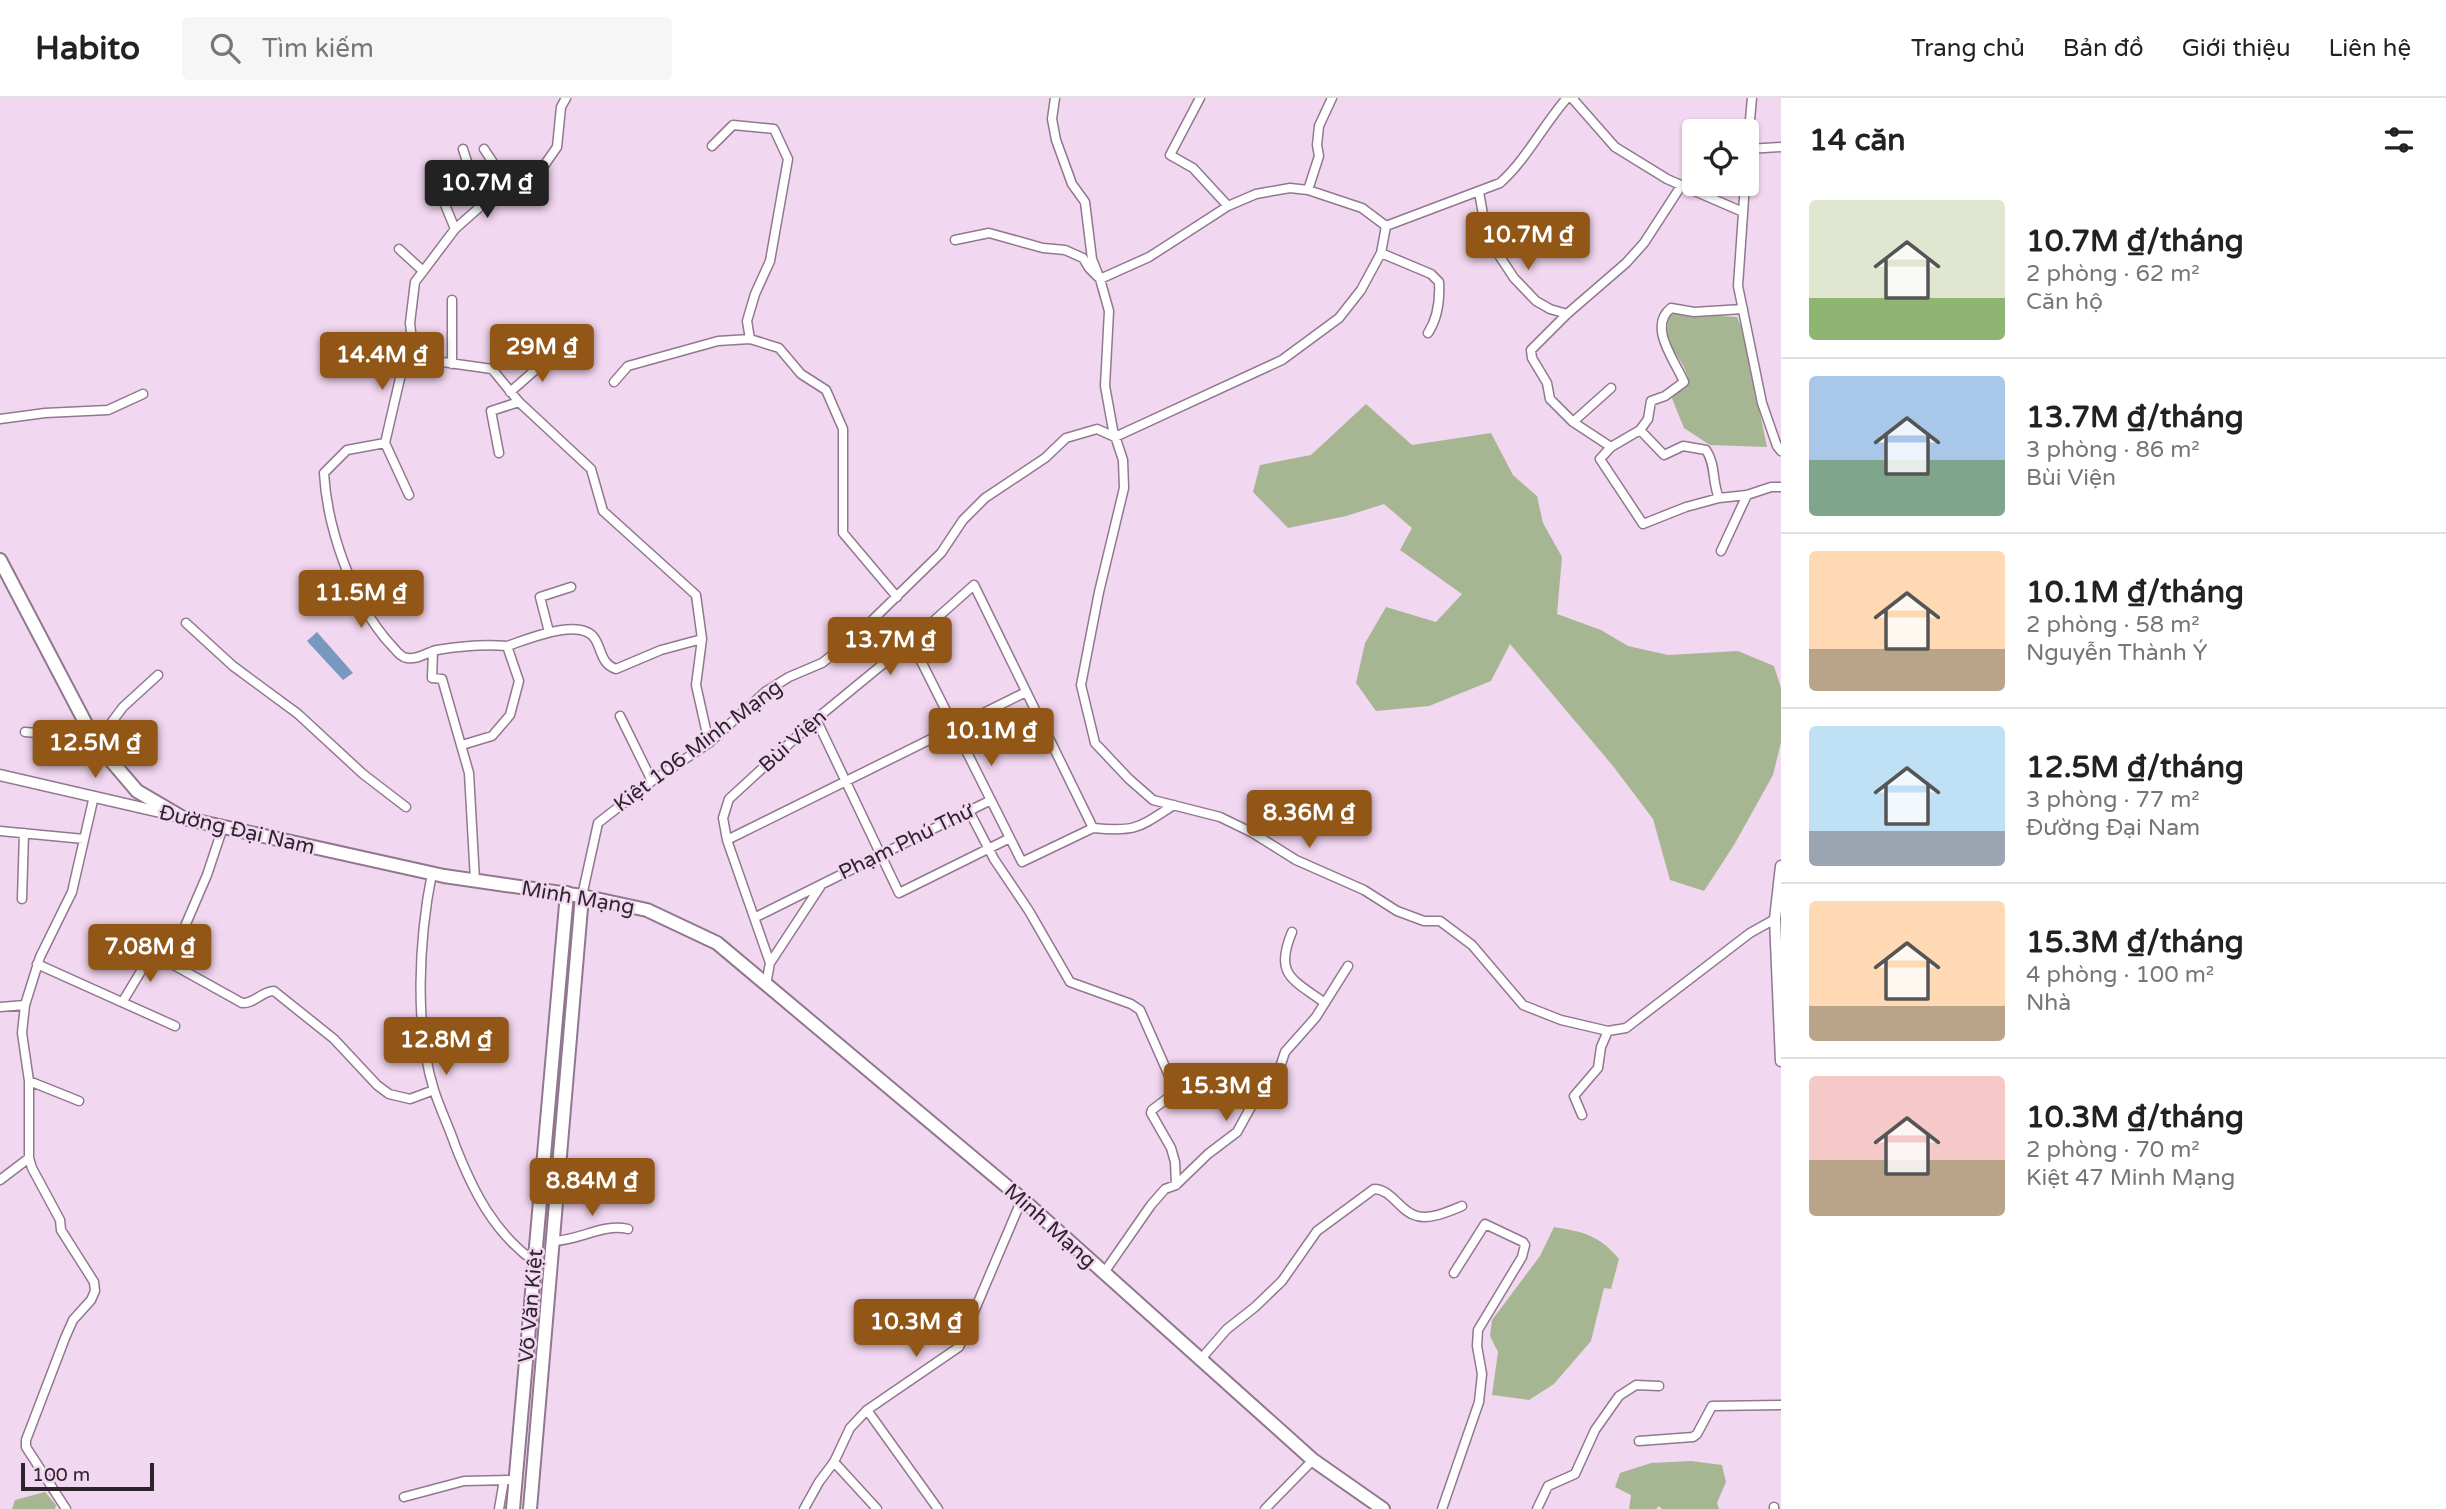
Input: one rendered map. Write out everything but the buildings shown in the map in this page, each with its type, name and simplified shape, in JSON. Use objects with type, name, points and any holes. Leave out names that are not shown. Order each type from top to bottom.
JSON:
[{"type":"main road","points":[[0,560],[95,740],[137,791],[183,818]]},
{"type":"main road","name":"Đường Đại Nam","points":[[183,818],[475,880]]},
{"type":"main road","name":"Minh Mạng","points":[[475,880],[567,893],[647,910],[717,943],[1021,1199],[1313,1460],[1383,1509]]},
{"type":"main road","name":"Võ Văn Kiệt","points":[[513,1509],[510,1480],[535,1262],[567,893]]},
{"type":"main road","name":"Võ Văn Kiệt","points":[[530,1509],[582,896]]},
{"type":"main road","points":[[543,1165],[559,1167]]},
{"type":"street","points":[[409,495],[385,443],[401,374],[414,358],[410,323],[415,282],[455,229],[481,206],[534,180],[557,147],[561,107],[566,98]]},
{"type":"street","points":[[1055,98],[1052,119],[1056,140],[1072,184],[1085,202],[1092,259],[1110,311],[1105,386],[1115,437],[1123,460],[1124,488],[1099,592],[1081,685],[1096,743],[1129,779],[1153,800],[1220,817],[1253,833],[1296,860],[1364,890],[1409,917],[1440,921],[1472,945],[1523,1005],[1561,1020],[1608,1031],[1626,1028],[1750,933],[1775,919]]},
{"type":"street","points":[[1200,98],[1170,155],[1193,169],[1228,205]]},
{"type":"street","points":[[1308,191],[1319,156],[1317,145],[1320,126],[1332,98]]},
{"type":"street","points":[[1386,226],[1500,183],[1511,173],[1552,115],[1569,98],[1615,147],[1681,186],[1742,212]]},
{"type":"street","points":[[1750,119],[1752,98]]},
{"type":"street","points":[[712,146],[733,125],[774,129],[788,159],[770,261],[747,321],[750,339]]},
{"type":"street","points":[[1759,148],[1781,147]]},
{"type":"street","points":[[463,149],[481,206]]},
{"type":"street","points":[[484,149],[512,191]]},
{"type":"street","points":[[1611,447],[1573,422],[1550,399],[1547,383],[1531,350],[1567,314],[1626,263],[1644,243],[1681,186]]},
{"type":"street","points":[[1100,279],[1149,257],[1228,205],[1264,192],[1290,188],[1362,208],[1386,226],[1387,231],[1381,253],[1361,290],[1339,318],[1282,360],[1115,437]]},
{"type":"street","points":[[1479,192],[1487,237],[1514,278],[1536,301],[1567,314]]},
{"type":"street","points":[[441,195],[455,229]]},
{"type":"street","points":[[1744,196],[1738,286],[1762,403],[1777,446],[1781,450]]},
{"type":"street","points":[[955,240],[989,233],[1043,248],[1065,250],[1083,258],[1100,279]]},
{"type":"street","points":[[399,249],[423,271]]},
{"type":"street","points":[[1381,253],[1431,274],[1439,282],[1436,323],[1428,333]]},
{"type":"street","points":[[452,300],[452,363]]},
{"type":"street","points":[[1743,309],[1694,312],[1671,308],[1667,310],[1662,330],[1666,348],[1684,382],[1665,396],[1651,401],[1648,419],[1640,430],[1611,447],[1600,459],[1643,524],[1686,507],[1719,498],[1781,487]]},
{"type":"street","points":[[614,382],[628,366],[718,341],[750,339],[779,348],[801,374],[826,390],[843,429],[842,533],[897,597]]},
{"type":"street","points":[[510,392],[534,371],[537,359],[555,352]]},
{"type":"street","points":[[414,358],[492,369],[519,402],[591,469],[603,511],[696,595],[702,639],[696,685],[709,743]]},
{"type":"street","points":[[1573,422],[1611,388]]},
{"type":"street","points":[[0,419],[45,413],[108,410],[143,394]]},
{"type":"street","points":[[499,453],[491,411],[519,402]]},
{"type":"street","name":"Kiệt 106 Minh Mạng","points":[[582,896],[598,823],[652,781],[709,743],[765,692],[789,677],[822,663],[853,639],[941,553],[963,520],[985,498],[1045,458],[1066,438],[1097,429],[1115,437]]},
{"type":"street","points":[[1640,430],[1664,455],[1682,446],[1706,450],[1712,460],[1713,482],[1719,498]]},
{"type":"street","points":[[385,443],[347,450],[324,472],[327,503],[353,584],[379,632],[402,657],[410,659],[433,651],[488,644],[507,646],[549,632],[577,629],[594,636],[604,661],[616,669],[661,650],[702,639]]},
{"type":"street","points":[[1721,551],[1747,495]]},
{"type":"street","name":"Bùi Viện","points":[[770,963],[727,840],[723,818],[729,800],[816,719],[911,642],[974,585],[1094,828]]},
{"type":"street","points":[[549,632],[540,597],[571,587]]},
{"type":"street","points":[[186,623],[233,666],[298,713],[363,774],[406,807]]},
{"type":"street","points":[[911,642],[1022,862],[1094,828],[1122,831],[1137,828],[1174,805]]},
{"type":"street","points":[[461,745],[492,736],[510,715],[519,681],[507,646]]},
{"type":"street","points":[[433,651],[432,678],[442,679],[469,773],[475,880]]},
{"type":"street","points":[[25,732],[95,740],[123,707],[158,675]]},
{"type":"street","points":[[727,840],[1026,692]]},
{"type":"street","points":[[620,716],[652,781]]},
{"type":"street","points":[[816,719],[899,893],[1010,838]]},
{"type":"street","name":"Đường Đại Nam","points":[[0,775],[183,818]]},
{"type":"street","points":[[66,1509],[26,1447],[26,1440],[65,1338],[74,1320],[91,1300],[94,1282],[61,1230],[60,1220],[29,1158],[29,1081],[22,1033],[24,1005],[37,964],[72,892],[94,796]]},
{"type":"street","name":"Phạm Phú Thứ","points":[[756,917],[990,800]]},
{"type":"street","points":[[969,811],[988,849],[1029,911],[1070,982],[1131,1003],[1140,1010],[1174,1087],[1169,1097],[1152,1110],[1152,1114],[1171,1148],[1176,1185]]},
{"type":"street","points":[[179,940],[207,876],[223,827]]},
{"type":"street","points":[[0,831],[84,839]]},
{"type":"street","points":[[22,899],[24,832]]},
{"type":"street","points":[[1781,866],[1775,919],[1781,1061]]},
{"type":"street","points":[[432,873],[423,932],[421,989],[425,1043],[434,1090],[479,1200],[507,1239],[535,1262]]},
{"type":"street","name":"Phạm Phú Thứ","points":[[766,985],[770,963],[822,884]]},
{"type":"street","points":[[1292,932],[1284,952],[1286,970],[1295,981],[1325,1003]]},
{"type":"street","points":[[123,1001],[152,953],[242,1003],[247,1004],[269,991],[274,991],[334,1038],[388,1094],[410,1099],[434,1090]]},
{"type":"street","points":[[37,964],[175,1026]]},
{"type":"street","points":[[1103,1274],[1165,1189],[1176,1185],[1208,1154],[1237,1132],[1258,1094],[1279,1070],[1285,1052],[1325,1003],[1348,966]]},
{"type":"street","points":[[0,1007],[24,1005]]},
{"type":"street","points":[[1582,1115],[1573,1096],[1598,1068],[1601,1047],[1608,1031]]},
{"type":"street","points":[[29,1081],[79,1101]]},
{"type":"street","points":[[0,1180],[29,1158]]},
{"type":"street","points":[[1199,1360],[1227,1329],[1282,1282],[1317,1231],[1374,1189],[1383,1190],[1417,1217],[1462,1206]]},
{"type":"street","points":[[804,1509],[834,1462],[850,1428],[867,1410],[960,1347],[1021,1199]]},
{"type":"street","points":[[1442,1509],[1479,1402],[1482,1374],[1477,1346],[1478,1330],[1522,1257],[1525,1245],[1485,1224],[1454,1273]]},
{"type":"street","points":[[553,1241],[572,1239],[615,1227],[628,1229]]},
{"type":"street","points":[[1537,1509],[1548,1486],[1575,1474],[1595,1430],[1619,1396],[1636,1385],[1659,1386]]},
{"type":"street","points":[[1639,1441],[1693,1437],[1698,1434],[1712,1406],[1781,1405]]},
{"type":"street","points":[[867,1410],[938,1509]]},
{"type":"street","points":[[1265,1509],[1313,1460]]},
{"type":"street","points":[[834,1462],[877,1509]]},
{"type":"street","points":[[404,1497],[464,1481],[510,1480],[499,1509]]},
{"type":"green space","points":[[1670,313],[1737,317],[1743,331],[1767,447],[1710,445],[1684,428],[1671,396],[1689,383],[1687,373],[1670,343],[1667,325]]},
{"type":"green space","points":[[1366,404],[1412,445],[1491,433],[1513,475],[1537,496],[1543,523],[1562,557],[1557,614],[1601,630],[1628,646],[1668,655],[1738,651],[1774,666],[1781,688],[1781,742],[1773,775],[1734,845],[1704,891],[1670,880],[1653,819],[1613,766],[1510,644],[1491,681],[1429,706],[1376,711],[1356,683],[1365,643],[1386,607],[1436,622],[1462,594],[1400,550],[1412,528],[1384,504],[1346,516],[1288,528],[1253,492],[1260,465],[1311,455]]},
{"type":"green space","points":[[1554,1227],[1590,1236],[1612,1251],[1619,1259],[1611,1289],[1604,1288],[1591,1341],[1554,1384],[1529,1400],[1492,1395],[1498,1352],[1490,1336],[1492,1320],[1540,1256]]},
{"type":"green space","points":[[1691,1461],[1722,1465],[1726,1482],[1717,1503],[1719,1509],[1662,1509],[1659,1506],[1656,1509],[1629,1509],[1631,1495],[1615,1487],[1620,1473],[1651,1463]]},
{"type":"green space","points":[[45,1492],[56,1505],[55,1509],[12,1509],[15,1500]]},
{"type":"water","points":[[317,632],[353,673],[343,680],[307,641]]}]
